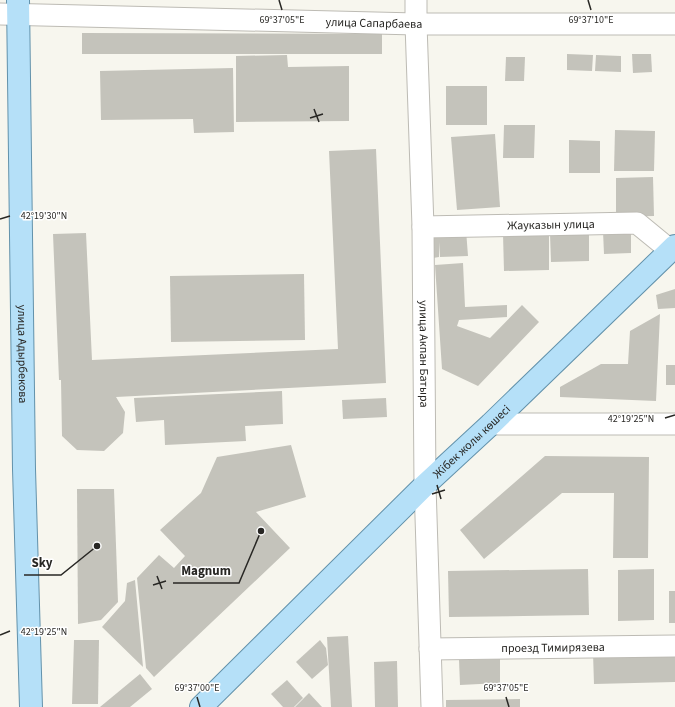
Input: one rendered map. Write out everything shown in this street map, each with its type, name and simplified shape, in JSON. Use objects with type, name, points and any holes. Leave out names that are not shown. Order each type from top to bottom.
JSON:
[{"type":"main road","name":"улица Адырбекова","points":[[12,9],[31,707]]},
{"type":"main road","name":"Жібек жолы көшесі","points":[[201,707],[425,485],[673,248]]},
{"type":"street","name":"улица Акпан Батыра","points":[[416,0],[423,227],[425,485],[432,707]]},
{"type":"street","name":"улица Сапарбаева","points":[[12,9],[416,24],[675,24]]},
{"type":"street","name":"Жауказын улица","points":[[423,227],[637,223],[673,248]]},
{"type":"street","points":[[490,424],[675,424]]},
{"type":"street","name":"проезд Тимирязева","points":[[430,649],[675,646]]},
{"type":"building","points":[[82,33],[382,34],[382,54],[82,54]]},
{"type":"building","points":[[567,54],[593,55],[592,71],[567,70]]},
{"type":"building","points":[[632,54],[651,54],[652,72],[633,73]]},
{"type":"building","points":[[287,55],[288,67],[349,66],[349,121],[236,122],[236,56]]},
{"type":"building","points":[[596,55],[621,56],[621,72],[595,71]]},
{"type":"building","points":[[506,57],[525,57],[524,81],[505,81]]},
{"type":"building","points":[[233,68],[234,132],[194,133],[193,119],[101,120],[100,71]]},
{"type":"building","points":[[446,86],[487,86],[487,125],[446,125]]},
{"type":"building","points":[[504,125],[535,125],[534,158],[503,158]]},
{"type":"building","points":[[615,130],[655,131],[654,171],[614,171]]},
{"type":"building","points":[[495,134],[500,207],[457,210],[451,137]]},
{"type":"building","points":[[569,140],[600,141],[600,173],[569,173]]},
{"type":"building","points":[[376,149],[386,383],[116,397],[125,412],[123,433],[104,451],[77,450],[62,436],[61,380],[59,380],[53,234],[86,233],[92,360],[338,349],[329,151]]},
{"type":"building","points":[[653,177],[654,216],[616,217],[616,178]]},
{"type":"building","points":[[466,230],[468,256],[440,257],[439,242],[439,257],[433,258],[432,231]]},
{"type":"building","points":[[631,230],[631,253],[604,254],[603,231]]},
{"type":"building","points":[[549,233],[549,270],[504,271],[503,234]]},
{"type":"building","points":[[589,233],[589,261],[551,262],[550,234]]},
{"type":"building","points":[[463,263],[465,307],[507,305],[507,317],[459,320],[457,326],[490,338],[522,305],[539,322],[478,386],[442,369],[435,265]]},
{"type":"building","points":[[304,274],[305,340],[171,342],[170,276]]},
{"type":"building","points":[[675,289],[675,308],[658,309],[656,295]]},
{"type":"building","points":[[660,314],[656,401],[560,397],[560,387],[601,364],[628,364],[630,331]]},
{"type":"building","points":[[666,365],[675,365],[675,385],[666,385]]},
{"type":"building","points":[[282,391],[283,424],[245,426],[246,441],[165,445],[164,420],[136,422],[134,398]]},
{"type":"building","points":[[386,398],[387,417],[343,419],[342,400]]},
{"type":"building","points":[[291,445],[306,497],[256,512],[290,548],[154,677],[146,668],[137,578],[159,555],[174,568],[185,556],[160,530],[201,493],[217,457]]},
{"type":"building","points":[[545,456],[649,457],[648,558],[613,558],[614,493],[562,493],[484,559],[460,530]]},
{"type":"building","points":[[77,489],[114,489],[118,602],[101,620],[78,624]]},
{"type":"building","points":[[588,569],[589,615],[449,617],[448,571]]},
{"type":"building","points":[[654,569],[654,620],[618,621],[618,570]]},
{"type":"building","points":[[135,580],[143,667],[102,627],[125,601],[127,583]]},
{"type":"building","points":[[669,591],[675,591],[675,623],[669,623]]},
{"type":"building","points":[[348,636],[352,707],[331,707],[327,637]]},
{"type":"building","points":[[74,640],[99,640],[98,704],[72,704]]},
{"type":"building","points":[[320,640],[326,648],[328,665],[312,679],[296,662]]},
{"type":"building","points":[[675,651],[675,682],[594,684],[593,653]]},
{"type":"building","points":[[500,659],[500,683],[460,685],[459,660]]},
{"type":"building","points":[[397,661],[398,707],[375,707],[374,662]]},
{"type":"building","points":[[140,674],[152,689],[130,707],[100,707]]},
{"type":"building","points":[[287,680],[303,698],[294,707],[283,707],[271,694]]},
{"type":"building","points":[[309,693],[322,707],[295,707]]},
{"type":"building","points":[[520,699],[520,707],[446,707],[446,700]]},
{"type":"place","name":"Magnum","points":[[261,531]]},
{"type":"place","name":"Sky","points":[[97,546]]}]
